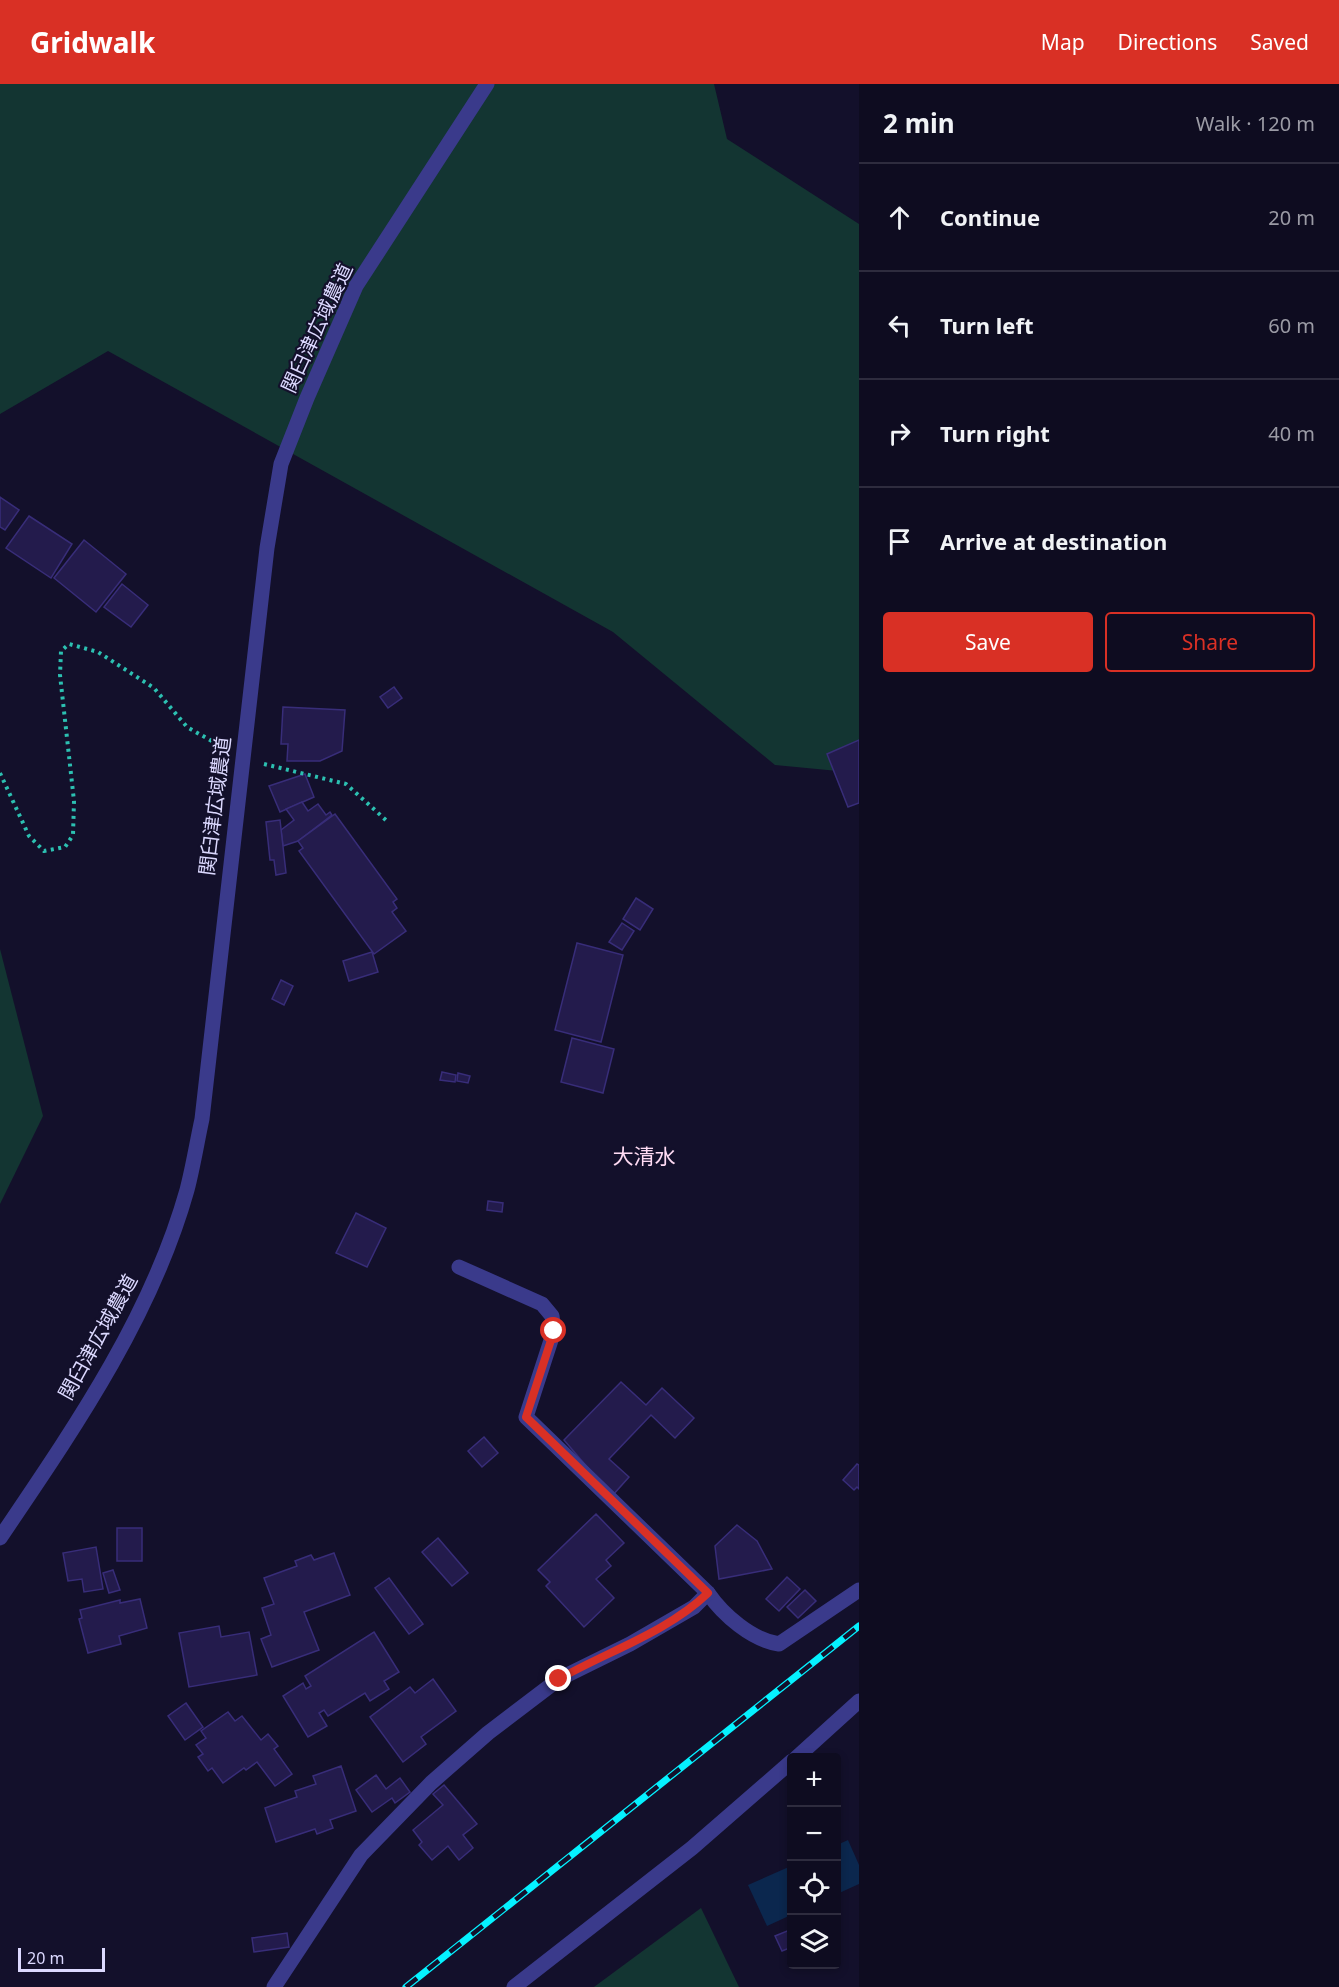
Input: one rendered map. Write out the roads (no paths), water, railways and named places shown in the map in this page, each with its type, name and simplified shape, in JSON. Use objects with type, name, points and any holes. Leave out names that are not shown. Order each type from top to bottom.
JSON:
[{"type":"street","name":"関臼津広域農道","points":[[0,1538],[133,1327],[157,1273],[187,1190],[202,1119],[267,548],[281,464],[356,286],[487,84]]},
{"type":"street","points":[[459,1267],[542,1304],[552,1316],[554,1331],[526,1417],[708,1593],[718,1608],[762,1639],[779,1644],[859,1590]]},
{"type":"street","points":[[274,1987],[361,1855],[431,1783],[488,1732],[559,1679],[630,1644],[694,1607],[708,1593]]},
{"type":"street","points":[[801,1753],[859,1701]]},
{"type":"street","points":[[514,1987],[692,1848],[787,1765]]},
{"type":"water","points":[[848,1840],[859,1865],[859,1884],[841,1892],[841,1861],[841,1843]]},
{"type":"water","points":[[787,1868],[787,1917],[767,1926],[748,1885]]},
{"type":"railway","points":[[406,1987],[859,1626]]},
{"type":"district","name":"大清水","points":[[644,1157]]}]
